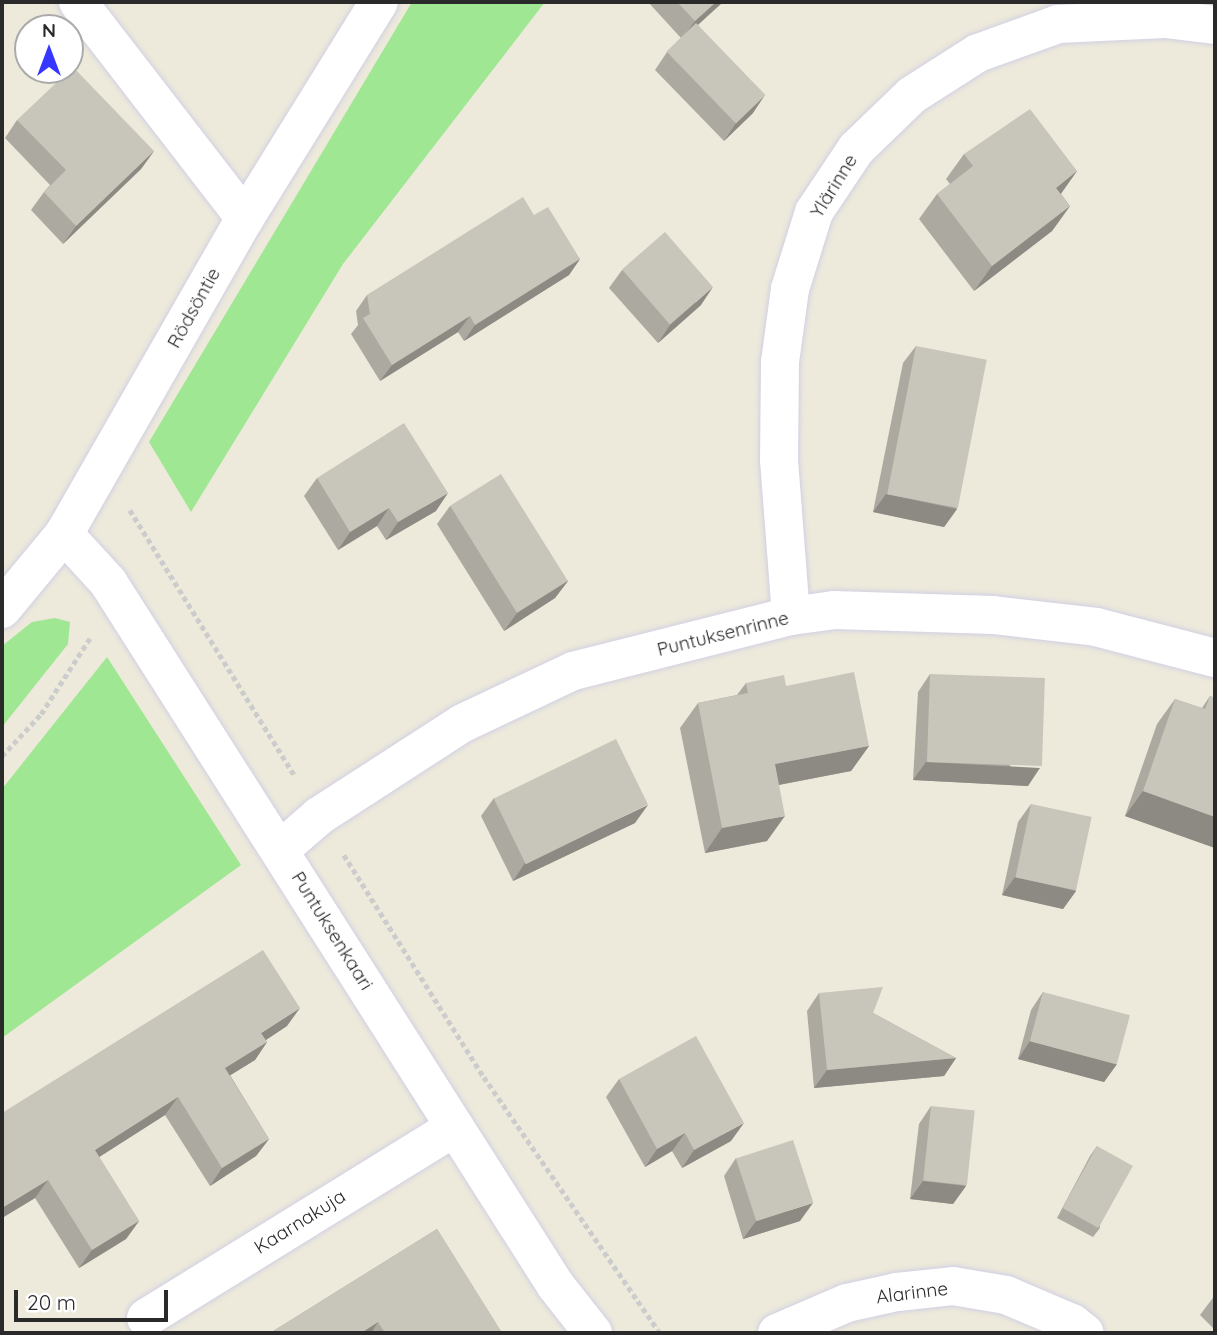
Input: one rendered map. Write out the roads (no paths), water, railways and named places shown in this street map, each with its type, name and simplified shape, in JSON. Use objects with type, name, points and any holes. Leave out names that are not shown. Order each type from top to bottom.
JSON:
[{"type":"street","points":[[78,2],[245,218]]},
{"type":"street","name":"Rödsöntie","points":[[2,609],[64,534],[113,454],[245,218],[379,2]]},
{"type":"street","name":"Ylärinne","points":[[791,616],[779,460],[780,362],[789,289],[814,212],[856,149],[912,95],[978,53],[1058,24],[1165,19],[1215,25]]},
{"type":"street","name":"Puntuksenkaari","points":[[64,534],[108,582],[556,1286],[593,1333]]},
{"type":"street","name":"Puntuksenrinne","points":[[280,850],[319,816],[463,723],[573,671],[791,616],[834,610],[993,615],[1096,627],[1215,658]]},
{"type":"street","name":"Kaarnakuja","points":[[146,1318],[455,1127]]},
{"type":"street","name":"Alarinne","points":[[777,1333],[847,1303],[897,1292],[953,1286],[1006,1295],[1072,1323],[1085,1333]]}]
